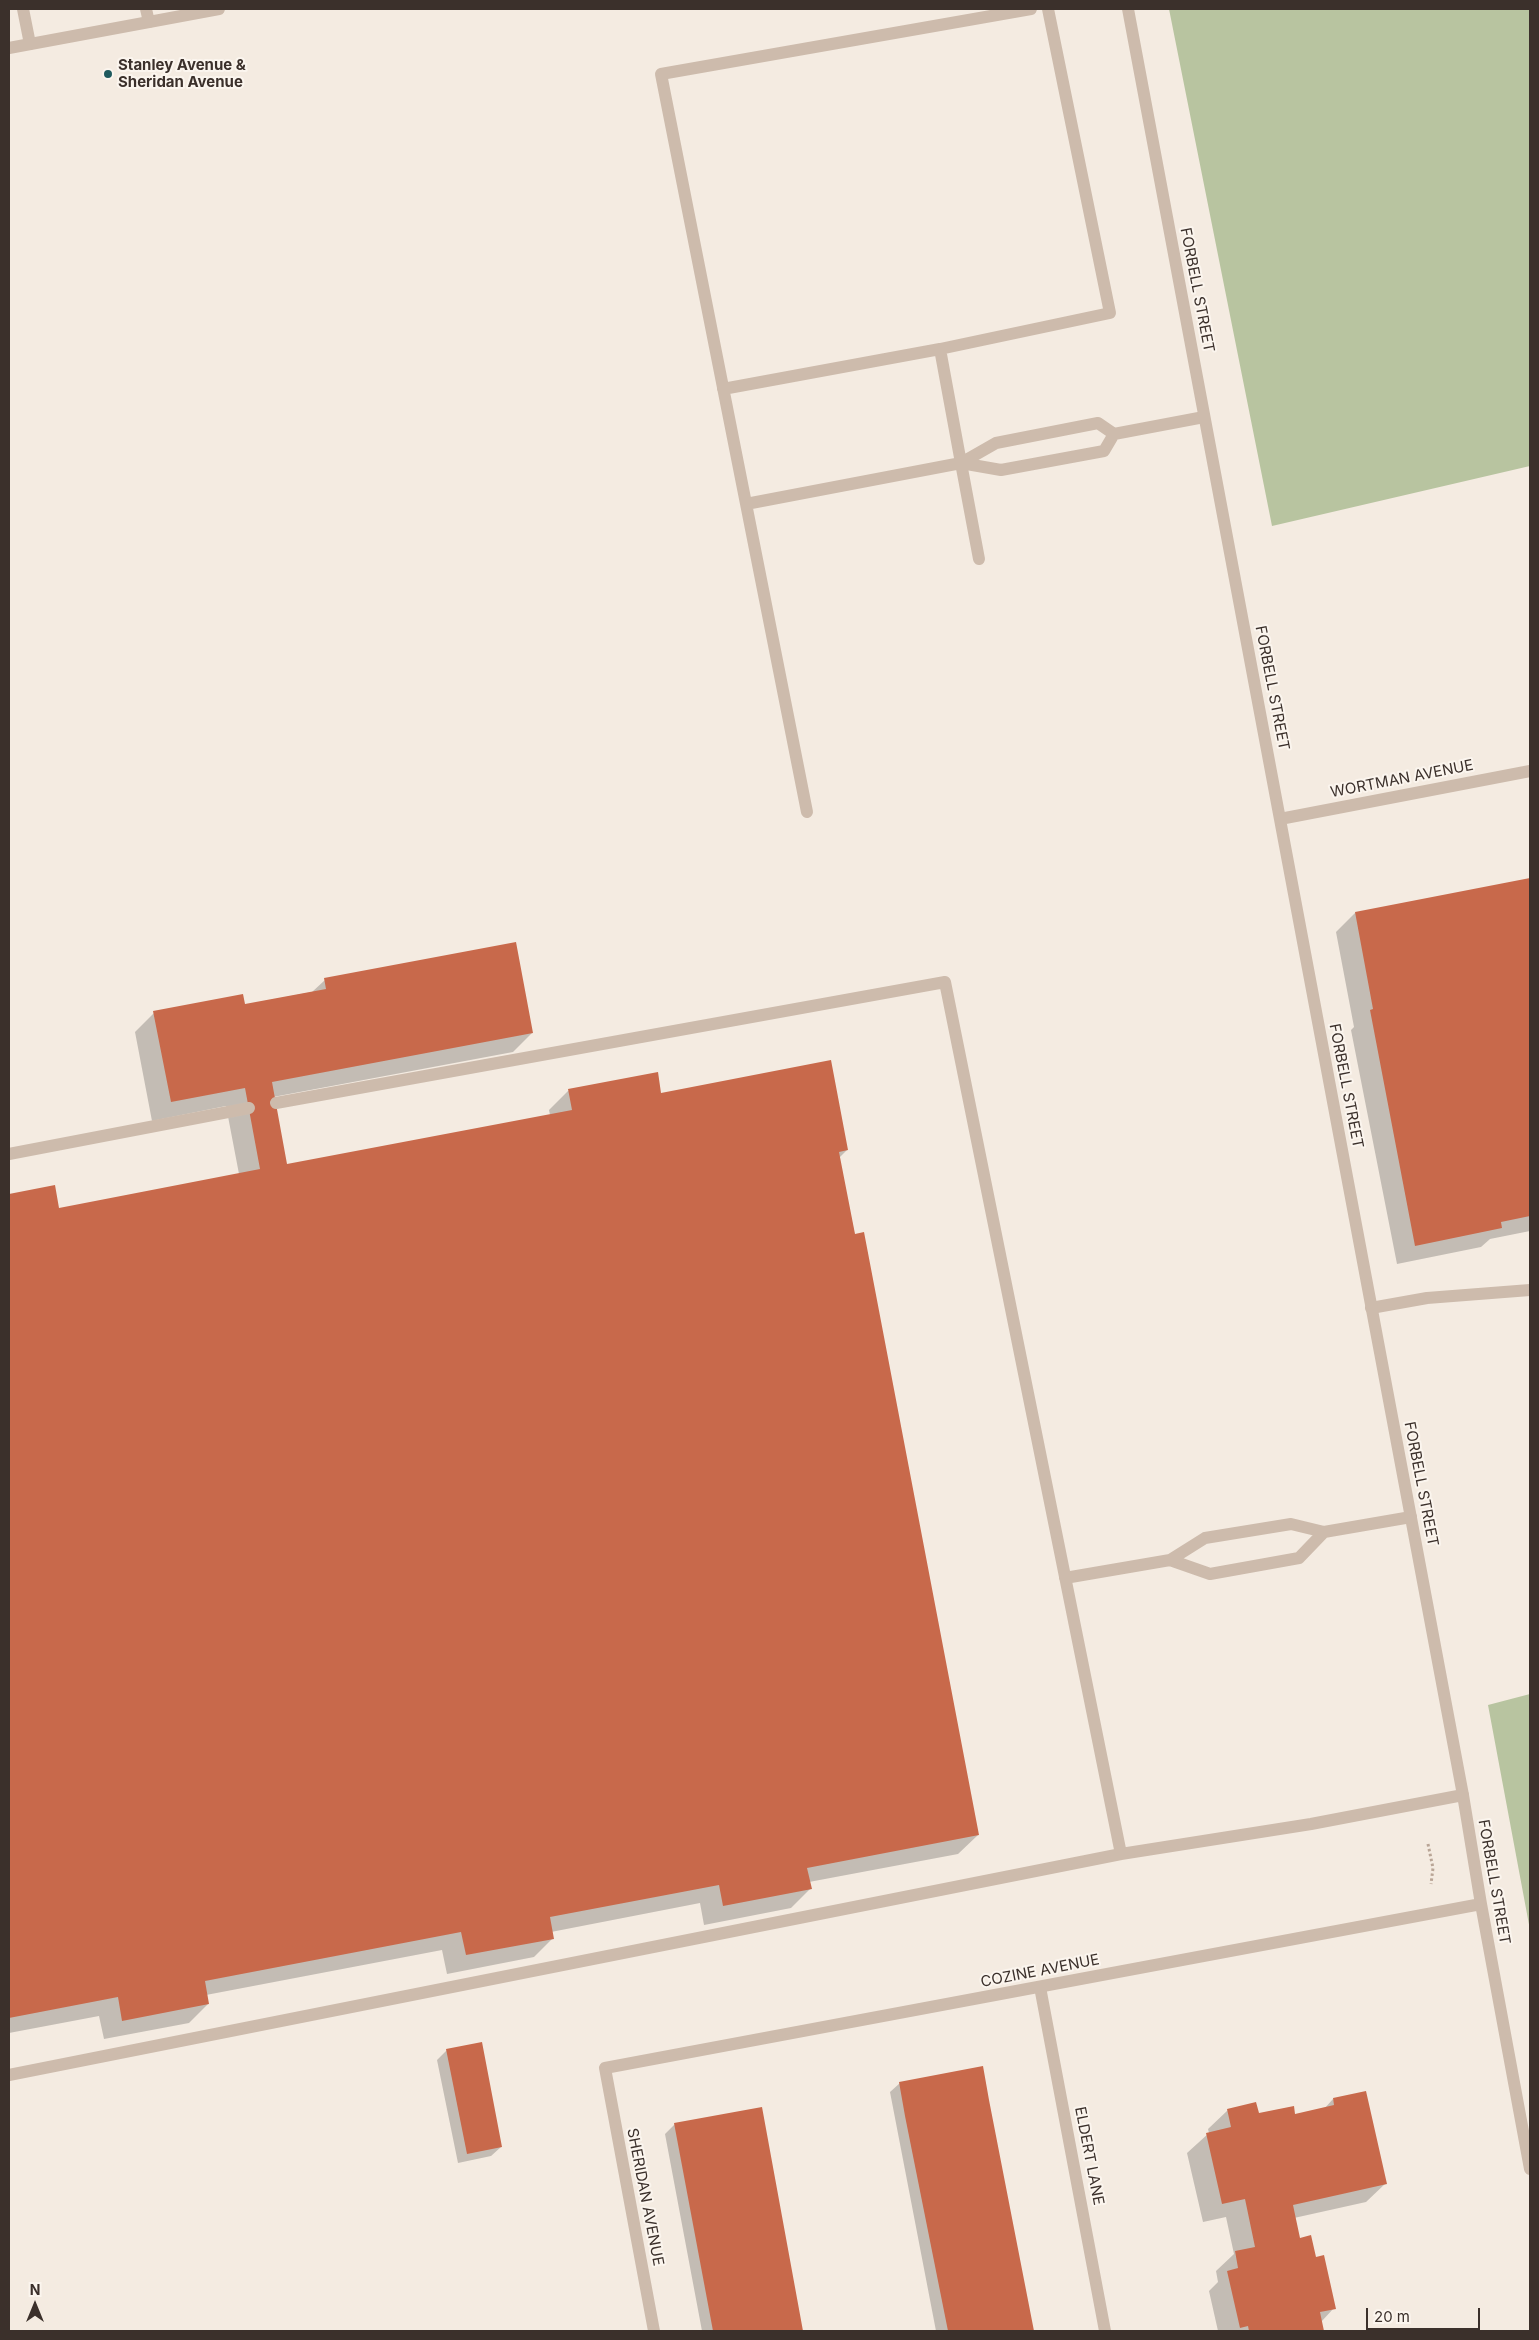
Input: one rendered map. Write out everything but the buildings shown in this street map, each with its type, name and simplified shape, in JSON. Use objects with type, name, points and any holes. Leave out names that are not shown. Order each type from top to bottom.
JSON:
[{"type":"street","points":[[23,9],[30,44]]},
{"type":"street","points":[[146,9],[149,22]]},
{"type":"street","points":[[9,48],[219,9]]},
{"type":"street","points":[[807,812],[661,74],[1031,9]]},
{"type":"street","points":[[723,389],[940,349],[1110,313],[1048,9]]},
{"type":"street","name":"FORBELL STREET","points":[[1128,9],[1463,1795],[1481,1904],[1530,2169]]},
{"type":"street","points":[[940,349],[980,560]]},
{"type":"street","points":[[746,504],[961,463],[996,443],[1098,423],[1114,434],[1204,417]]},
{"type":"street","points":[[961,463],[1001,470],[1104,451],[1114,434]]},
{"type":"street","name":"WORTMAN AVENUE","points":[[1280,819],[1530,771]]},
{"type":"street","points":[[276,1103],[945,982],[1121,1854]]},
{"type":"street","points":[[9,1154],[249,1108]]},
{"type":"street","points":[[1371,1308],[1426,1298],[1530,1290]]},
{"type":"street","points":[[1065,1578],[1170,1560],[1205,1538],[1291,1524],[1324,1532],[1411,1517]]},
{"type":"street","points":[[1170,1560],[1210,1574],[1299,1558],[1324,1532]]},
{"type":"street","points":[[9,2076],[1121,1854],[1312,1824],[1463,1795]]},
{"type":"street","name":"COZINE AVENUE","points":[[605,2068],[1481,1904]]},
{"type":"street","name":"ELDERT LANE","points":[[1040,1987],[1105,2331]]},
{"type":"street","name":"SHERIDAN AVENUE","points":[[605,2068],[654,2331]]},
{"type":"path","points":[[1428,1844],[1433,1868],[1431,1884]]},
{"type":"green space","points":[[1169,9],[1530,9],[1530,466],[1272,526]]},
{"type":"green space","points":[[1530,1694],[1530,1930],[1488,1705]]},
{"type":"place","name":"Stanley Avenue & Sheridan Avenue","points":[[108,74]]}]
